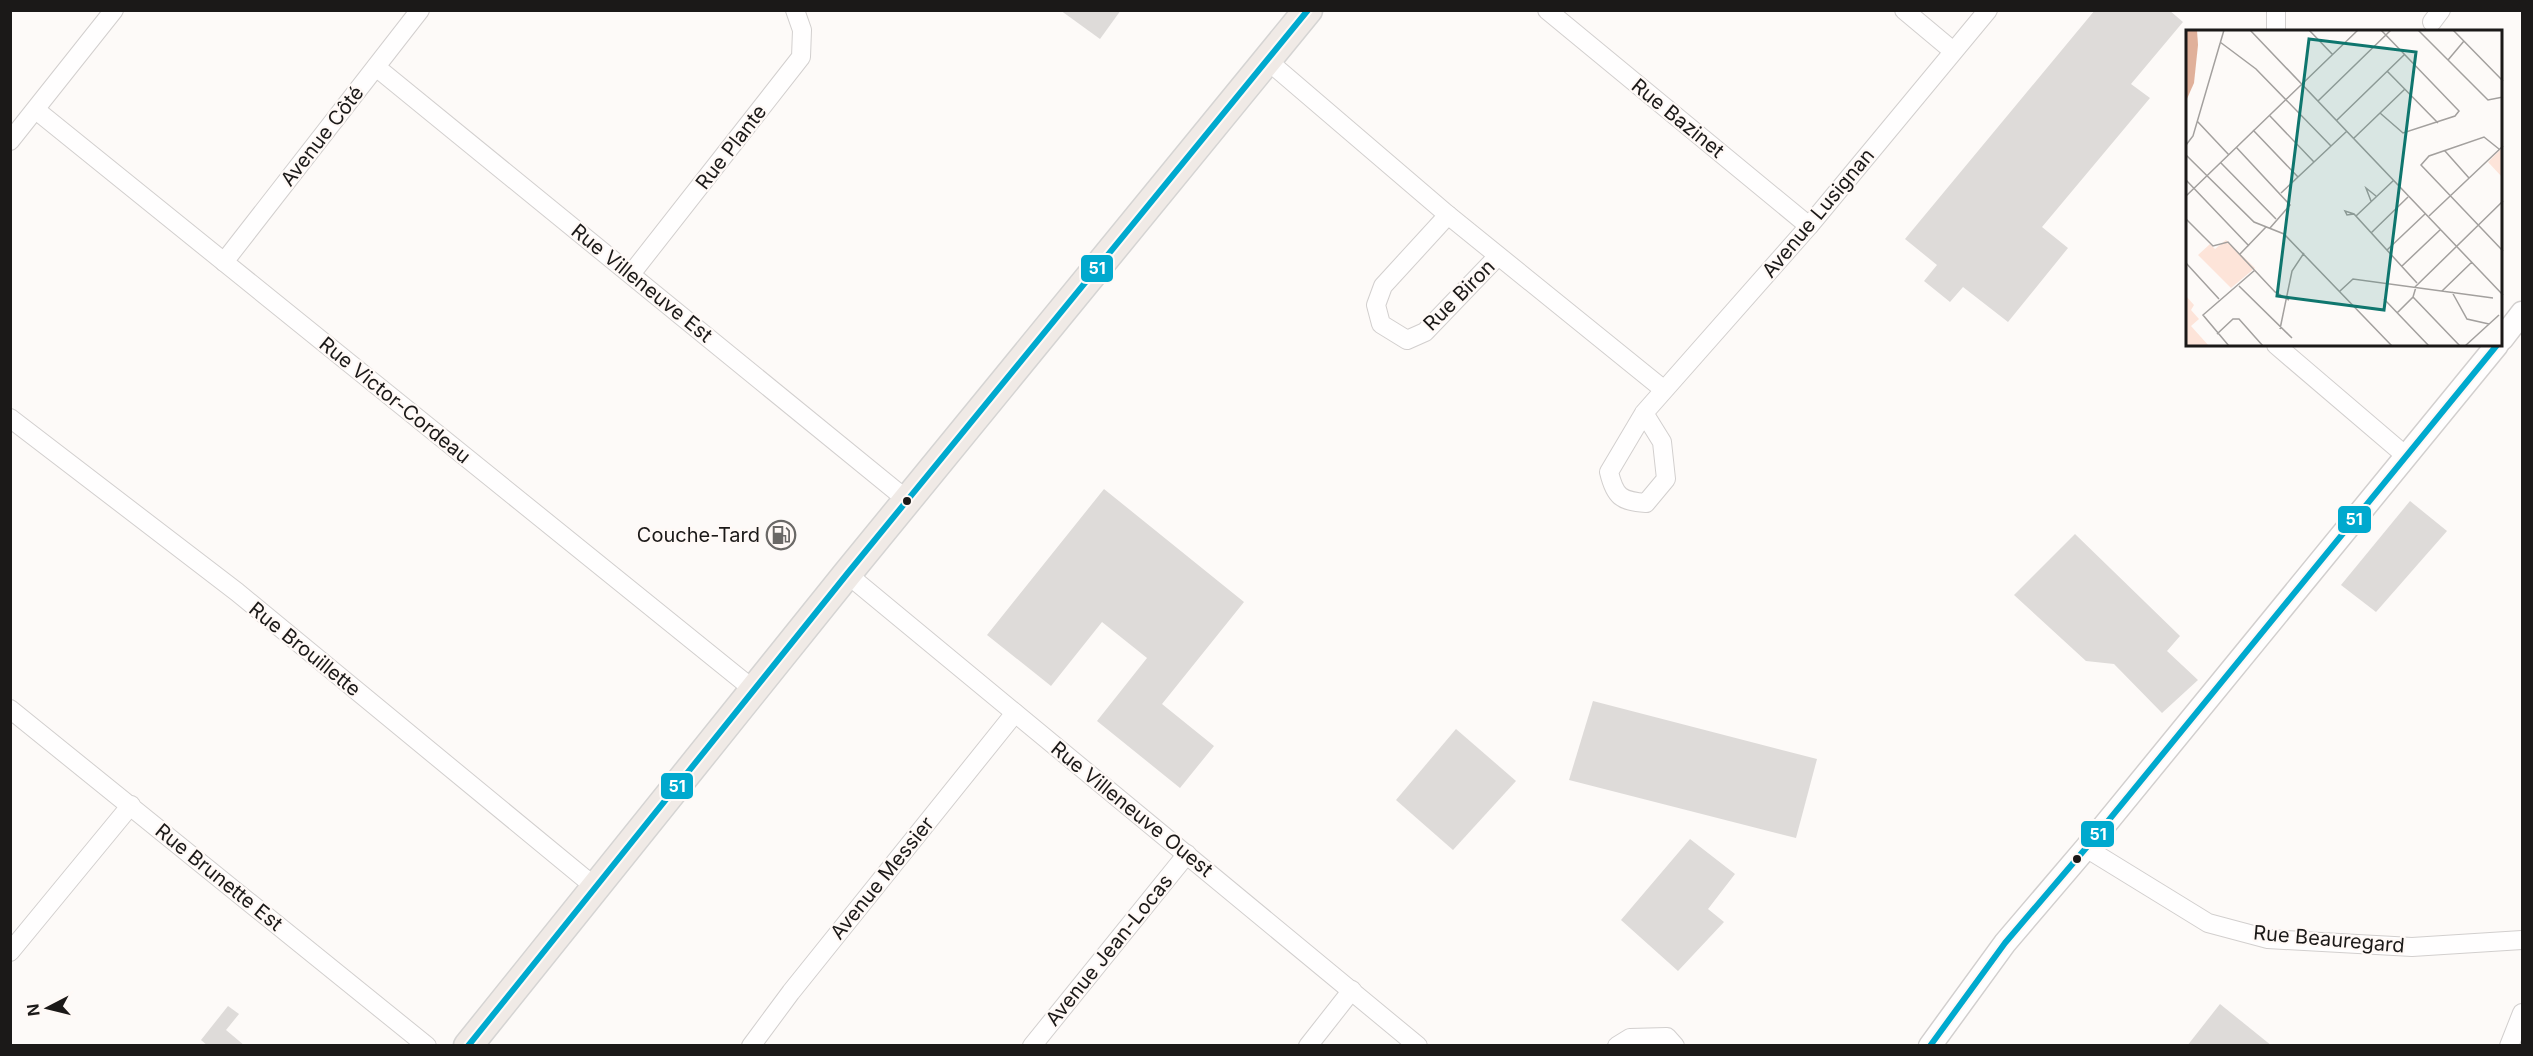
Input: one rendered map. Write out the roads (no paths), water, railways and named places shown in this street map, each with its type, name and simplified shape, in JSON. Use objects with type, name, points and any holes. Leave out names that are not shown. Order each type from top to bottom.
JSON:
[{"type":"main road","points":[[468,1046],[846,574],[1308,10]]},
{"type":"street","points":[[10,141],[114,10]]},
{"type":"street","name":"Avenue Côté","points":[[224,262],[420,10]]},
{"type":"street","name":"Rue Plante","points":[[631,274],[801,57],[802,30],[795,10]]},
{"type":"street","name":"Rue Bazinet","points":[[1546,10],[1809,226]]},
{"type":"street","points":[[1904,10],[1953,51]]},
{"type":"street","name":"Avenue Lusignan","points":[[1644,413],[1809,226],[1988,10]]},
{"type":"street","points":[[2276,10],[2276,30]]},
{"type":"street","name":"Rue Biron","points":[[1267,60],[1448,215],[1663,389]]},
{"type":"street","name":"Rue Villeneuve Est","points":[[376,67],[907,500]]},
{"type":"street","name":"Rue Victor-Cordeau","points":[[36,110],[754,690]]},
{"type":"street","name":"Rue Biron","points":[[1448,215],[1383,286],[1376,306],[1381,324],[1407,340],[1425,332],[1498,256]]},
{"type":"street","points":[[2503,338],[2523,313]]},
{"type":"street","points":[[2277,346],[2406,456]]},
{"type":"street","points":[[1930,1046],[2005,943],[2086,848],[2496,346]]},
{"type":"street","name":"Rue Brouillette","points":[[10,418],[237,592],[594,887]]},
{"type":"street","name":"Rue Villeneuve Ouest","points":[[846,574],[1418,1046]]},
{"type":"street","name":"Rue Brunette Est","points":[[10,709],[427,1046]]},
{"type":"street","name":"Avenue Messier","points":[[751,1046],[791,992],[1015,713]]},
{"type":"street","points":[[10,952],[130,805]]},
{"type":"street","name":"Rue Beauregard","points":[[2086,848],[2208,923],[2268,939],[2412,947],[2523,940]]},
{"type":"street","name":"Avenue Jean-Locas","points":[[1032,1046],[1187,854]]},
{"type":"street","points":[[1308,1046],[1352,990]]},
{"type":"street","points":[[2509,1046],[2523,1013]]},
{"type":"street","points":[[1623,1042],[1667,1037],[1676,1046]]},
{"type":"place","name":"Couche-Tard","points":[[781,535]]}]
